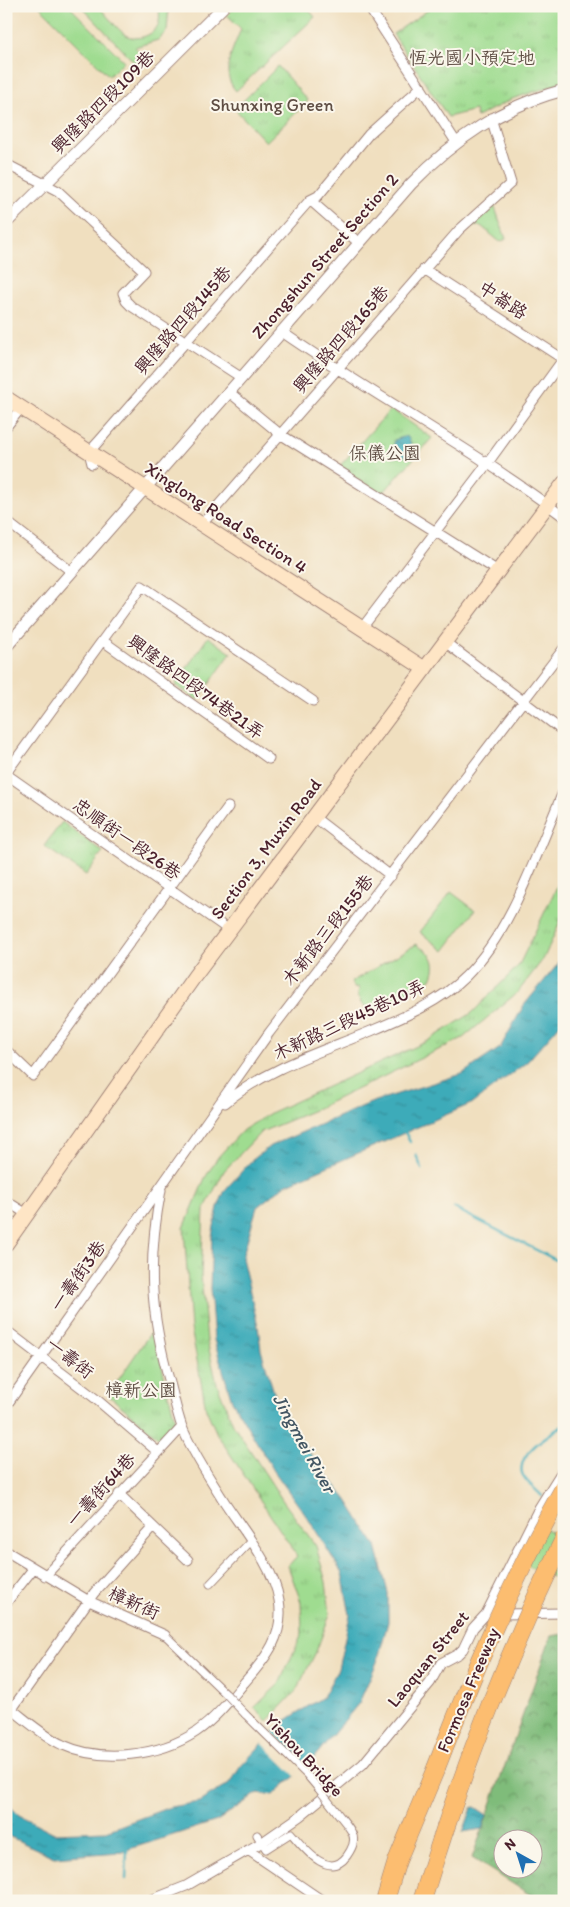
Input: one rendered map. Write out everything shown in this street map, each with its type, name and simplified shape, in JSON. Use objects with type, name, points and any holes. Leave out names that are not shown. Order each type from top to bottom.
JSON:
[{"type":"highway","name":"Formosa Freeway","points":[[394,1901],[436,1768],[470,1681],[508,1597],[564,1488]]},
{"type":"highway","name":"Formosa Freeway","points":[[422,1901],[475,1740],[534,1600],[564,1539]]},
{"type":"highway","points":[[385,1901],[397,1861],[436,1768]]},
{"type":"main road","name":"Xinglong Road Section 4","points":[[6,398],[14,410],[422,672]]},
{"type":"main road","name":"Section 3, Muxin Road","points":[[6,1244],[229,930],[564,483]]},
{"type":"main road","name":"Xinglong Road Section 4","points":[[143,492],[202,524],[362,628],[422,672]]},
{"type":"street","points":[[368,6],[456,142]]},
{"type":"street","name":"興隆路四段109巷","points":[[6,223],[220,7]]},
{"type":"street","name":"興隆路四段145巷","points":[[91,458],[186,342],[310,200],[318,196],[369,134],[421,87]]},
{"type":"street","name":"Zhongshun Street Section 2","points":[[7,642],[143,492],[410,184],[456,142],[491,118],[532,100],[564,90]]},
{"type":"street","name":"興隆路四段165巷","points":[[202,524],[458,230],[512,183],[491,118]]},
{"type":"street","points":[[6,164],[58,191],[144,271],[125,290],[123,297],[126,301],[242,378]]},
{"type":"street","points":[[310,200],[359,243]]},
{"type":"street","name":"中崙路","points":[[424,269],[564,358]]},
{"type":"street","points":[[282,332],[336,370],[487,464],[564,517]]},
{"type":"street","points":[[362,628],[487,464],[564,358]]},
{"type":"street","points":[[229,392],[280,434],[498,571]]},
{"type":"street","points":[[6,427],[14,410]]},
{"type":"street","points":[[6,520],[72,572]]},
{"type":"street","points":[[6,774],[142,586],[312,701]]},
{"type":"street","name":"興隆路四段74巷21弄","points":[[103,641],[269,759]]},
{"type":"street","points":[[445,642],[564,732]]},
{"type":"street","points":[[391,876],[564,648]]},
{"type":"street","name":"忠順街一段26巷","points":[[6,774],[229,930]]},
{"type":"street","name":"木新路三段45巷10弄","points":[[215,1112],[256,1081],[422,1007],[465,977],[482,958],[508,916],[564,790]]},
{"type":"street","points":[[6,1050],[33,1076],[228,807]]},
{"type":"street","name":"木新路三段155巷","points":[[215,1112],[270,1033],[391,876],[314,817]]},
{"type":"street","name":"一壽街3巷","points":[[6,1406],[215,1112]]},
{"type":"street","points":[[153,1527],[89,1601],[9,1707],[62,1745],[85,1752],[123,1756],[167,1747],[196,1732],[226,1705],[268,1657],[276,1639],[280,1620],[275,1582],[198,1459],[182,1427],[160,1349],[152,1297],[152,1239],[163,1185]]},
{"type":"street","points":[[6,1201],[27,1214]]},
{"type":"street","name":"一壽街","points":[[6,1330],[96,1399],[158,1452]]},
{"type":"street","name":"一壽街64巷","points":[[45,1576],[182,1427]]},
{"type":"street","name":"Laoquan Street","points":[[148,1901],[186,1886],[248,1850],[259,1839],[300,1816],[362,1764],[430,1683],[441,1662],[458,1654],[473,1628],[486,1614],[539,1508],[564,1468]]},
{"type":"street","points":[[119,1494],[188,1560]]},
{"type":"street","points":[[210,1584],[250,1542]]},
{"type":"street","points":[[6,1551],[45,1576]]},
{"type":"street","points":[[6,1603],[33,1569]]},
{"type":"street","name":"樟新街","points":[[45,1576],[89,1601],[165,1635]]},
{"type":"street","points":[[486,1614],[564,1613]]},
{"type":"street","name":"Yishou Bridge","points":[[165,1635],[307,1775],[353,1834],[353,1845],[343,1861],[327,1864],[310,1856],[291,1833],[266,1849],[259,1839]]},
{"type":"street","points":[[248,1850],[323,1901]]},
{"type":"green space","points":[[39,6],[69,6],[124,61],[109,76]]},
{"type":"green space","points":[[81,6],[98,6],[122,32],[135,38],[146,36],[154,31],[159,22],[159,6],[169,6],[167,31],[158,40],[135,47],[143,56],[135,63]]},
{"type":"green space","points":[[236,6],[295,6],[309,10],[315,17],[236,91],[228,76],[228,69],[231,53],[241,29],[227,15]]},
{"type":"green space","name":"恆光國小預定地","points":[[434,6],[564,6],[564,82],[512,99],[477,117],[475,110],[448,117],[393,34]]},
{"type":"green space","name":"Shunxing Green","points":[[278,66],[308,101],[266,142],[235,109]]},
{"type":"green space","points":[[494,205],[506,239],[500,242],[481,226],[472,226]]},
{"type":"green space","name":"保儀公園","points":[[391,409],[432,438],[382,494],[338,468]]},
{"type":"green space","points":[[208,637],[231,653],[198,700],[175,685]]},
{"type":"green space","points":[[62,822],[103,852],[86,875],[44,846]]},
{"type":"green space","points":[[564,872],[564,912],[544,958],[518,992],[463,1038],[312,1111],[261,1132],[224,1171],[204,1210],[201,1275],[207,1341],[217,1384],[233,1424],[283,1501],[316,1546],[326,1582],[330,1614],[316,1652],[296,1691],[267,1721],[254,1708],[279,1684],[302,1634],[301,1602],[288,1566],[297,1556],[217,1434],[206,1409],[191,1328],[184,1228],[205,1178],[218,1157],[243,1130],[272,1112],[428,1041],[472,1013],[519,965]]},
{"type":"green space","points":[[451,892],[475,910],[444,951],[420,932]]},
{"type":"green space","points":[[417,944],[430,954],[434,961],[434,972],[431,979],[378,1011],[362,1005],[358,996],[359,987],[355,989],[351,982]]},
{"type":"green space","name":"樟新公園","points":[[153,1329],[176,1424],[160,1439],[108,1395]]},
{"type":"green space","points":[[533,1523],[564,1538],[555,1578],[516,1560]]},
{"type":"green space","points":[[564,1634],[564,1901],[540,1901],[507,1880],[542,1880],[542,1830],[492,1830],[492,1871],[472,1858],[551,1636]]},
{"type":"water","points":[[407,436],[411,446],[409,453],[407,456],[394,456],[394,440]]},
{"type":"water","points":[[564,951],[564,1020],[527,1062],[473,1103],[285,1185],[257,1207],[242,1258],[258,1326],[261,1350],[276,1399],[309,1452],[347,1500],[376,1546],[388,1593],[388,1622],[377,1662],[359,1703],[307,1766],[273,1795],[258,1793],[217,1821],[120,1852],[54,1857],[6,1835],[6,1802],[19,1815],[54,1833],[106,1831],[170,1807],[199,1802],[229,1784],[241,1766],[283,1722],[323,1697],[338,1669],[350,1615],[342,1573],[311,1523],[274,1471],[232,1401],[214,1340],[210,1288],[212,1236],[218,1207],[225,1190],[250,1162],[270,1146],[375,1101],[462,1074],[500,1048],[524,1005],[558,964]]},
{"type":"water","points":[[475,1807],[487,1815],[482,1829],[463,1832],[472,1808]]},
{"type":"pier","points":[[271,1731],[308,1769],[297,1778],[261,1742]]},
{"type":"waterway","points":[[404,1130],[410,1142]]},
{"type":"waterway","points":[[416,1155],[422,1169]]},
{"type":"waterway","points":[[454,1208],[564,1264]]},
{"type":"waterway","points":[[542,1496],[525,1479],[522,1473],[524,1458],[536,1445],[564,1425]]},
{"type":"waterway","points":[[126,1879],[127,1848]]},
{"type":"water label","name":"Jingmei River","points":[[305,1443]]}]
